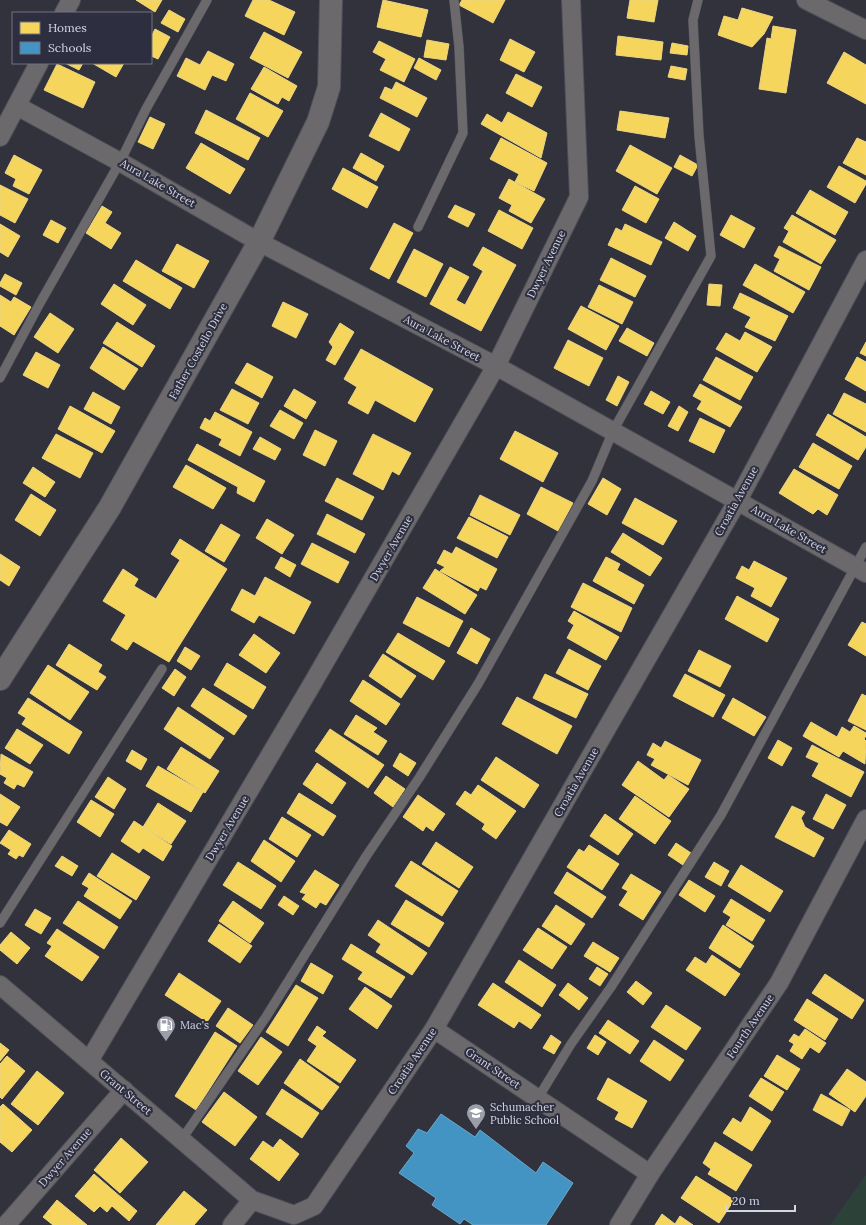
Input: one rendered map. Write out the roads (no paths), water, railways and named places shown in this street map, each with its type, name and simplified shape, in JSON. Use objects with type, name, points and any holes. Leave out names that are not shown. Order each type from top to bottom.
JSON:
[{"type":"street","points":[[65,12],[71,0]]},
{"type":"street","name":"Father Costello Drive","points":[[0,679],[110,506],[259,242],[318,122],[329,87],[331,0]]},
{"type":"street","name":"Dwyer Avenue","points":[[89,1061],[311,686],[496,366],[579,197],[571,0]]},
{"type":"street","points":[[806,0],[866,30]]},
{"type":"street","points":[[0,137],[38,64]]},
{"type":"street","name":"Aura Lake Street","points":[[17,106],[120,162],[259,242],[496,366],[613,430],[861,570]]},
{"type":"street","name":"Croatia Avenue","points":[[252,1200],[294,1215],[314,1206],[434,1029],[738,500],[866,260]]},
{"type":"street","name":"Fourth Avenue","points":[[620,1225],[650,1174],[779,983],[866,819]]},
{"type":"street","name":"Grant Street","points":[[0,985],[252,1200]]},
{"type":"street","name":"Grant Street","points":[[434,1029],[650,1174]]},
{"type":"street","name":"Dwyer Avenue","points":[[6,1225],[124,1090]]},
{"type":"street","points":[[232,1225],[252,1200]]},
{"type":"lane","points":[[0,378],[40,303],[120,162],[146,108],[207,0]]},
{"type":"lane","points":[[418,227],[463,133],[459,48],[454,0]]},
{"type":"lane","points":[[182,1140],[266,1017],[367,855],[419,778],[478,684],[592,481],[613,430],[711,256],[700,136],[692,20],[698,0]]},
{"type":"lane","points":[[538,1098],[571,1044],[611,987],[721,815],[861,570],[866,547]]},
{"type":"lane","points":[[0,923],[162,669]]},
{"type":"place","name":"Mac's","points":[[166,1042]]},
{"type":"place","name":"Schumacher Public School","points":[[476,1130]]}]
